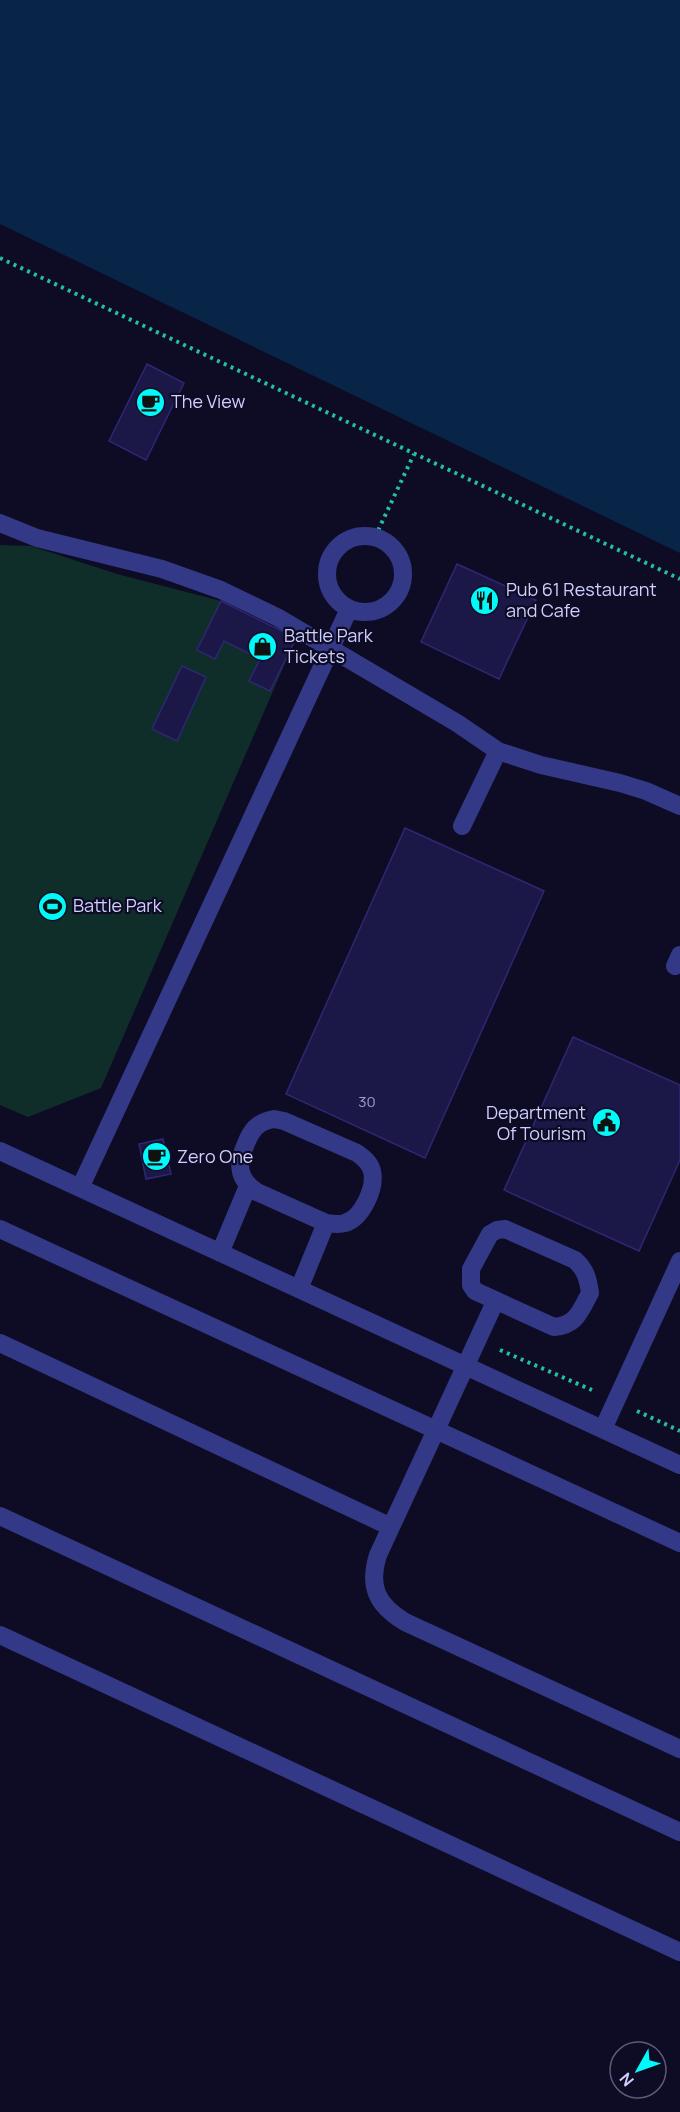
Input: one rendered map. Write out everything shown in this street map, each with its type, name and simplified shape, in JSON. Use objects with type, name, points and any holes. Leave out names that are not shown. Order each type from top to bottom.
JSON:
[{"type":"street","points":[[0,523],[37,538],[162,569],[221,590],[277,617],[457,723],[498,752],[620,783],[646,791],[680,806]]},
{"type":"street","points":[[361,536],[375,537],[396,551],[403,575],[401,587],[395,598],[386,606],[374,611],[362,612],[349,609],[330,589],[327,575],[329,561],[336,549],[347,540],[361,536]]},
{"type":"street","points":[[80,1188],[349,609]]},
{"type":"street","points":[[462,826],[498,752]]},
{"type":"street","points":[[274,1119],[284,1121],[357,1153],[366,1160],[373,1180],[356,1218],[337,1225],[326,1222],[257,1192],[242,1178],[239,1168],[240,1157],[250,1132],[256,1125],[274,1119]]},
{"type":"street","points":[[0,1151],[680,1465]]},
{"type":"street","points":[[220,1253],[248,1186]]},
{"type":"street","points":[[299,1289],[326,1222]]},
{"type":"street","points":[[0,1229],[680,1543]]},
{"type":"street","points":[[505,1229],[575,1260],[586,1274],[590,1293],[573,1321],[564,1326],[554,1327],[495,1302],[475,1291],[471,1285],[471,1269],[490,1234],[505,1229]]},
{"type":"street","points":[[603,1429],[680,1261]]},
{"type":"street","points":[[495,1302],[378,1555],[373,1570],[374,1586],[380,1601],[391,1613],[415,1627],[680,1749]]},
{"type":"street","points":[[0,1343],[391,1527]]},
{"type":"street","points":[[0,1516],[680,1832]]},
{"type":"street","points":[[0,1635],[680,1952]]},
{"type":"path","points":[[0,258],[680,579]]},
{"type":"path","points":[[375,537],[414,454]]},
{"type":"green space","points":[[0,545],[31,546],[117,574],[221,601],[296,638],[101,1088],[28,1117],[0,1105]]},
{"type":"water","points":[[0,0],[680,0],[680,553],[0,224]]},
{"type":"building","points":[[147,364],[184,383],[146,460],[109,441]]},
{"type":"building","points":[[457,564],[536,600],[499,679],[421,642]]},
{"type":"building","name":"Battle Park Tickets","points":[[221,601],[296,638],[270,691],[249,681],[260,659],[224,641],[215,659],[197,650]]},
{"type":"building","points":[[182,666],[206,677],[177,741],[152,729]]},
{"type":"building","points":[[405,828],[544,891],[425,1158],[286,1094]]},
{"type":"building","name":"Department Of Tourism","points":[[573,1037],[680,1085],[680,1160],[639,1251],[504,1190]]},
{"type":"building","points":[[163,1139],[171,1174],[146,1179],[139,1144]]},
{"type":"place","name":"The View","points":[[150,402]]},
{"type":"place","name":"Pub 61 Restaurant and Cafe","points":[[485,600]]},
{"type":"place","name":"Battle Park Tickets","points":[[263,646]]},
{"type":"place","name":"Battle Park","points":[[52,906]]},
{"type":"place","name":"Department Of Tourism","points":[[607,1123]]},
{"type":"place","name":"Zero One","points":[[156,1157]]}]
